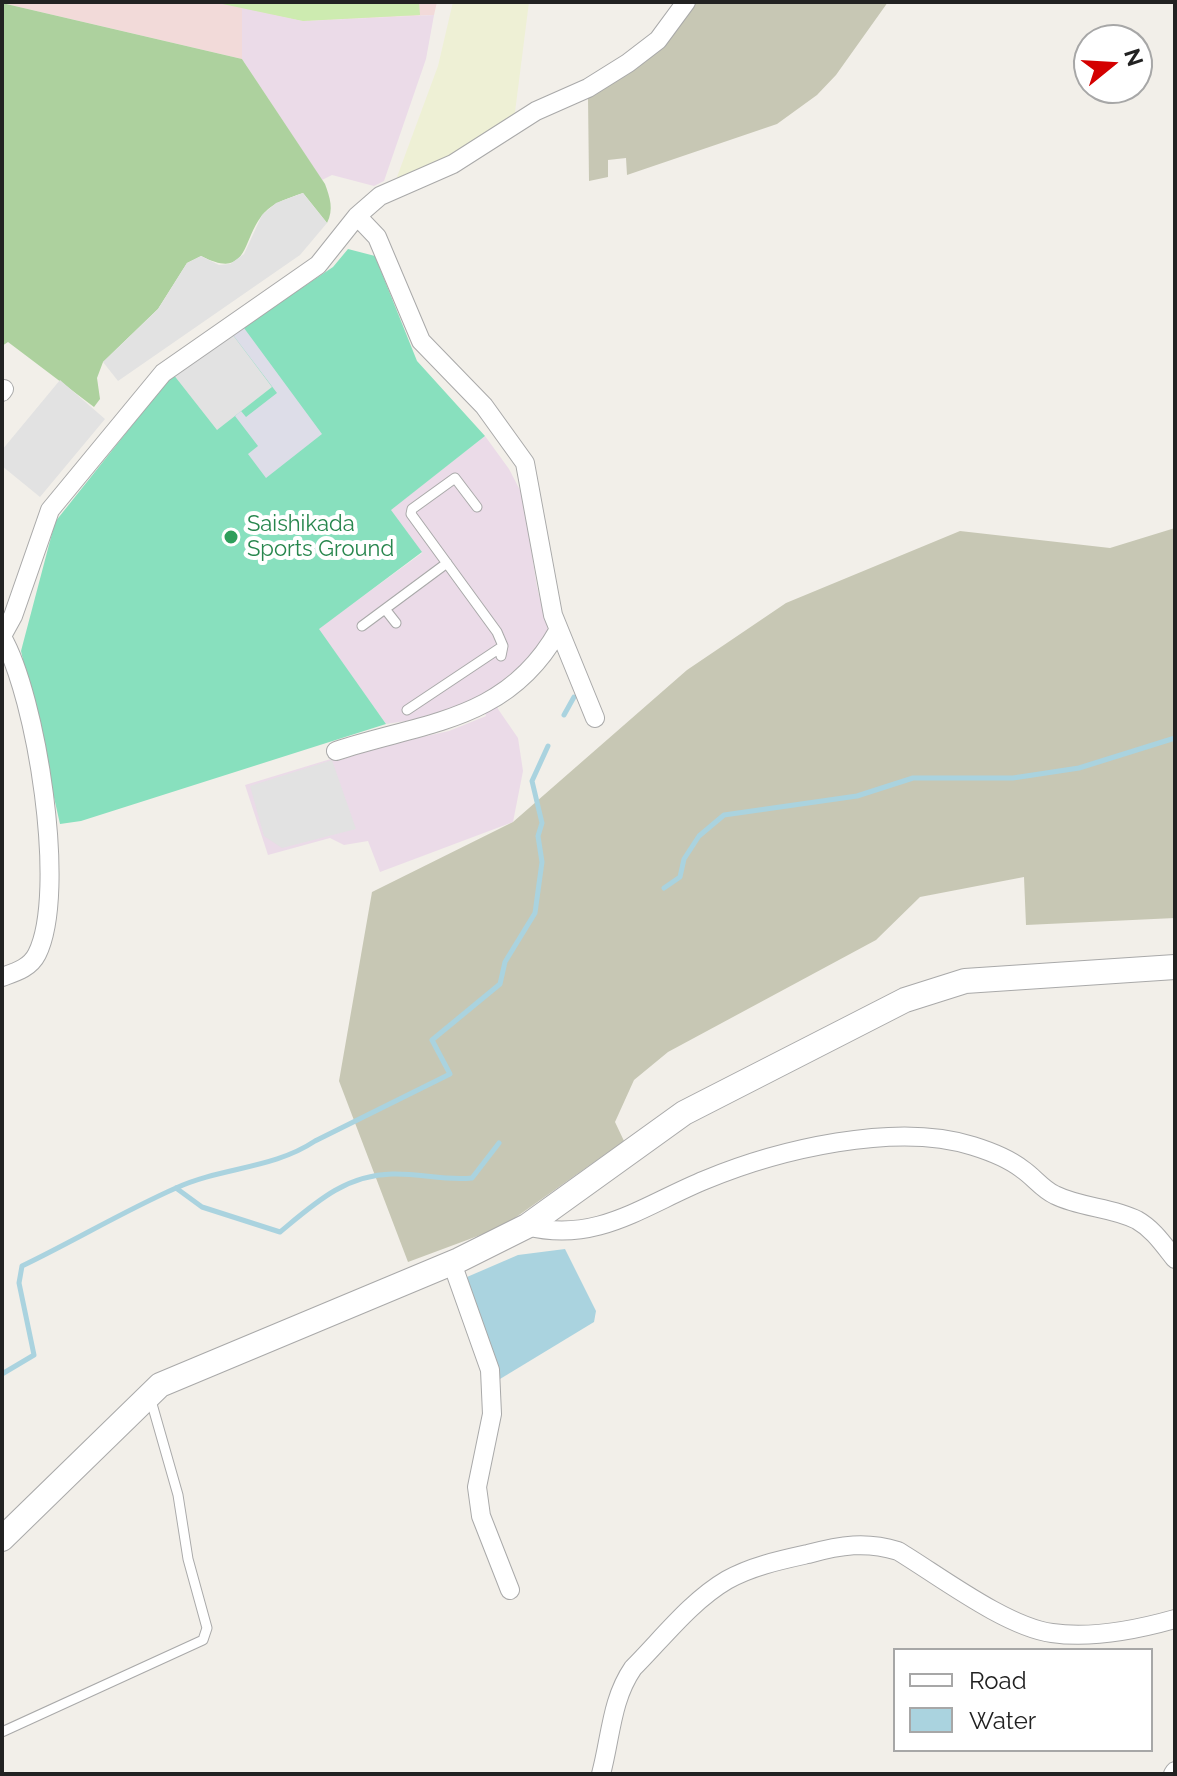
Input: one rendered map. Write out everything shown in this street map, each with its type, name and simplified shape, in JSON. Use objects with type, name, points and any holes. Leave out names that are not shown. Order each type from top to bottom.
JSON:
[{"type":"street","points":[[2,977],[21,970],[37,954],[48,909],[49,829],[20,682],[2,636],[13,616],[50,510],[126,414],[163,373],[318,265],[357,216],[380,196],[453,164],[536,111],[588,88],[628,63],[658,40],[686,2]]},
{"type":"street","points":[[357,216],[377,237],[421,341],[484,406],[525,463],[548,595],[558,631],[595,718]]},
{"type":"street","points":[[336,751],[375,738],[438,725],[467,713],[500,693],[544,656],[558,631]]},
{"type":"street","points":[[2,1539],[148,1395],[169,1380],[452,1263],[527,1226],[684,1113],[905,1000],[965,981],[1175,967]]},
{"type":"street","points":[[527,1226],[566,1234],[591,1228],[629,1217],[706,1179],[820,1146],[893,1137],[935,1139],[970,1145],[998,1156],[1024,1169],[1041,1187],[1065,1200],[1135,1219],[1156,1235],[1175,1259]]},
{"type":"street","points":[[452,1263],[490,1370],[492,1414],[477,1487],[481,1516],[510,1590]]},
{"type":"street","points":[[601,1774],[612,1713],[623,1683],[633,1668],[715,1588],[743,1573],[776,1562],[853,1544],[881,1546],[898,1551],[1020,1622],[1052,1634],[1133,1630],[1175,1619]]},
{"type":"lane","points":[[407,710],[502,651],[497,632],[411,514],[412,509],[455,478],[477,507]]},
{"type":"lane","points":[[362,626],[447,563]]},
{"type":"lane","points":[[385,609],[396,623]]},
{"type":"lane","points":[[2,1732],[203,1640],[207,1628],[188,1559],[178,1495],[148,1395]]},
{"type":"shaded area","points":[[437,2],[434,15],[303,21],[242,9],[242,59],[2,3]]},
{"type":"shaded area","points":[[453,2],[529,2],[514,120],[512,126],[401,181],[397,177],[438,66]]},
{"type":"shaded area","points":[[694,2],[888,2],[836,75],[817,95],[777,124],[627,175],[626,158],[608,160],[608,177],[589,181],[588,97]]},
{"type":"shaded area","points":[[242,8],[303,21],[434,15],[426,59],[384,181],[374,186],[332,175],[322,180],[242,59]]},
{"type":"shaded area","points":[[303,193],[327,223],[300,255],[118,381],[103,362],[158,309],[187,263],[201,256],[219,265],[230,264],[244,254],[262,215],[276,203]]},
{"type":"shaded area","points":[[244,328],[322,434],[266,478],[248,454],[258,446],[235,416],[241,411],[246,417],[277,393],[233,335]]},
{"type":"shaded area","points":[[233,335],[272,387],[217,430],[173,374]]},
{"type":"shaded area","points":[[60,380],[105,419],[40,497],[2,466],[2,450]]},
{"type":"shaded area","points":[[485,436],[509,469],[523,496],[537,587],[551,641],[493,688],[498,709],[518,738],[523,771],[513,822],[380,872],[368,841],[344,845],[330,838],[268,855],[245,785],[334,758],[340,760],[390,744],[449,731],[486,716],[480,699],[426,718],[386,724],[318,629],[422,553],[390,510]]},
{"type":"shaded area","points":[[1175,528],[1175,918],[1026,925],[1024,877],[920,897],[876,940],[668,1052],[634,1080],[615,1122],[624,1141],[502,1227],[408,1262],[339,1081],[372,892],[513,822],[687,670],[786,603],[960,531],[1110,548]]},
{"type":"shaded area","points":[[332,760],[356,829],[282,848],[264,836],[250,786]]},
{"type":"green space","points":[[213,2],[419,2],[420,15],[303,21]]},
{"type":"green space","points":[[2,3],[242,59],[325,184],[330,199],[327,223],[303,193],[277,203],[264,213],[236,260],[217,262],[201,256],[187,263],[158,309],[103,362],[97,378],[100,399],[94,407],[8,342],[2,346]]},
{"type":"green space","name":"Saishikada Sports Ground","points":[[348,249],[375,256],[417,361],[485,436],[391,510],[422,552],[319,629],[386,724],[81,821],[60,824],[21,651],[55,522],[173,374],[333,267]]},
{"type":"water","points":[[565,1249],[596,1311],[594,1322],[500,1379],[467,1277],[518,1255]]},
{"type":"waterway","points":[[564,715],[574,697]]},
{"type":"waterway","points":[[664,888],[680,877],[684,859],[699,836],[724,815],[857,796],[913,778],[1013,778],[1079,768],[1175,738]]},
{"type":"waterway","points":[[2,1374],[34,1355],[19,1283],[22,1266],[176,1188],[299,1150],[450,1074],[432,1040],[500,984],[505,962],[535,913],[542,862],[538,836],[542,823],[532,781],[548,746]]},
{"type":"waterway","points":[[176,1188],[202,1207],[280,1232],[332,1192],[360,1179],[392,1174],[472,1178],[499,1143]]},
{"type":"place","name":"Saishikada Sports Ground","points":[[231,537]]}]
